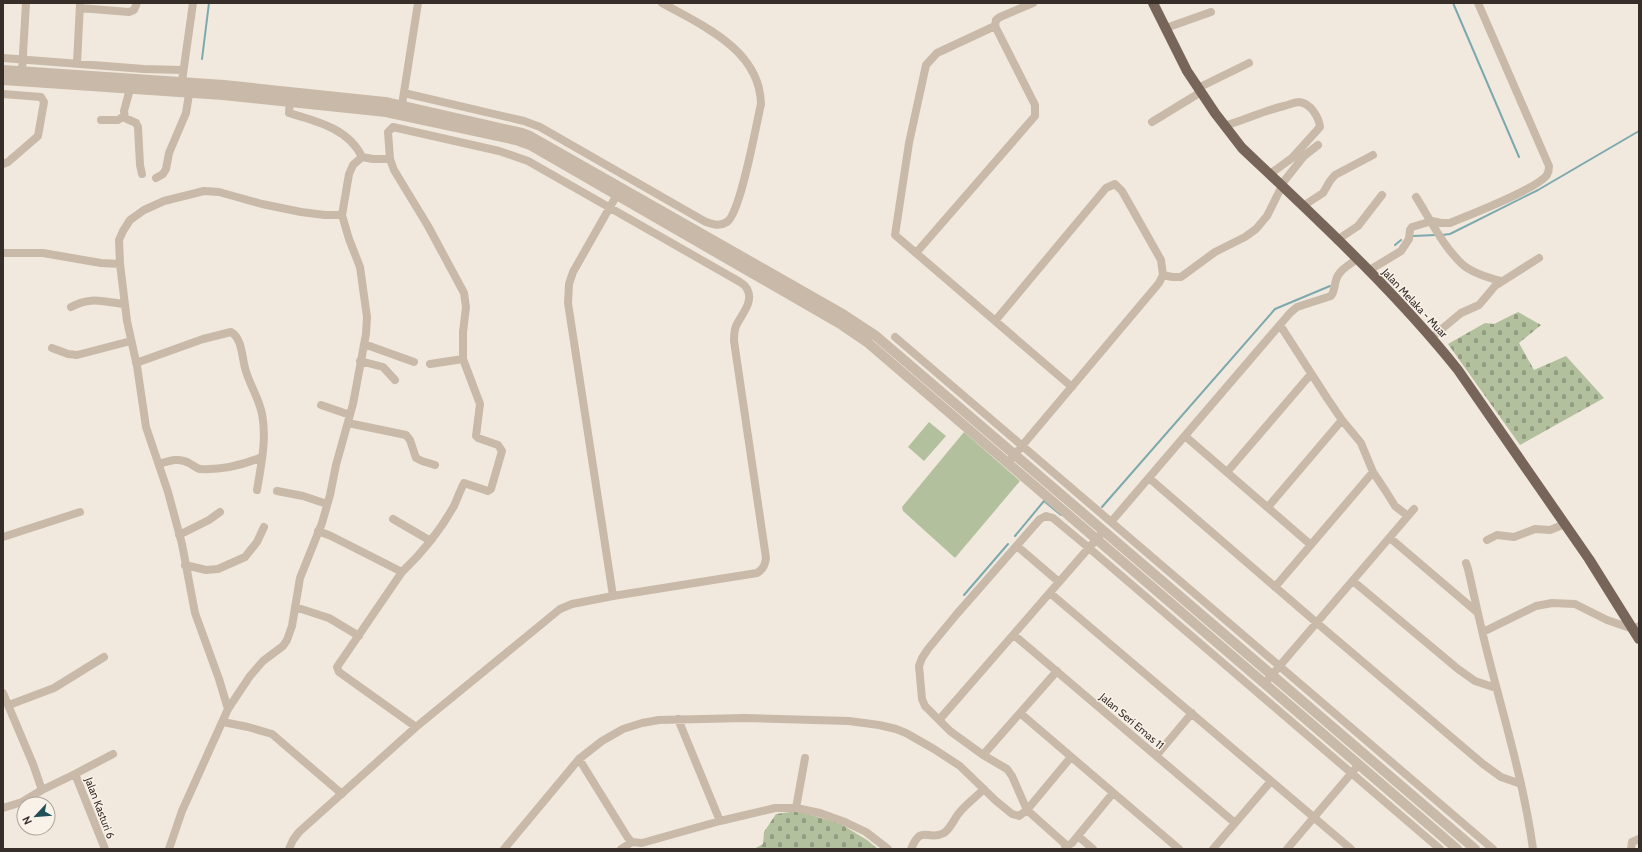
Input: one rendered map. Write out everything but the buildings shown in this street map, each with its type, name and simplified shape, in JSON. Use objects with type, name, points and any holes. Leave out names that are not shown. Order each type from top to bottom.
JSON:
[{"type":"main road","name":"Jalan Melaka - Muar","points":[[1153,3],[1187,71],[1224,126],[1242,148],[1282,185],[1368,271],[1431,338],[1458,370],[1636,628],[1639,639]]},
{"type":"street","points":[[22,71],[26,3]]},
{"type":"street","points":[[77,63],[80,6],[128,12],[134,10],[137,3]]},
{"type":"street","points":[[156,178],[163,174],[166,169],[169,153],[184,120],[185,88],[183,70],[193,3]]},
{"type":"street","points":[[401,110],[418,3]]},
{"type":"street","points":[[404,93],[524,121],[540,127],[704,221],[712,225],[721,225],[728,222],[739,200],[761,104],[760,93],[749,67],[739,52],[719,35],[662,3]]},
{"type":"street","points":[[916,253],[1035,116],[1035,105],[995,26],[996,20],[1000,17],[1032,3]]},
{"type":"street","points":[[1368,271],[1401,251],[1412,227],[1450,223],[1518,193],[1538,182],[1547,174],[1549,166],[1478,3]]},
{"type":"street","points":[[1166,28],[1211,12]]},
{"type":"street","points":[[995,26],[938,53],[926,65],[923,71],[909,144],[895,235],[1072,387]]},
{"type":"street","points":[[3,58],[183,70]]},
{"type":"street","points":[[1152,122],[1199,90],[1249,63]]},
{"type":"street","points":[[3,70],[185,88],[386,112],[401,110]]},
{"type":"street","points":[[3,80],[130,89],[185,88],[385,102],[401,110],[530,136],[619,192],[855,333],[1457,849]]},
{"type":"street","points":[[124,116],[130,89]]},
{"type":"street","points":[[3,94],[41,97],[44,102],[38,136],[8,162],[3,164]]},
{"type":"street","points":[[290,101],[289,112],[343,133],[358,148],[362,156],[373,159],[390,159]]},
{"type":"street","points":[[1224,126],[1265,110],[1299,102],[1305,104],[1311,109],[1319,121],[1320,127],[1292,158],[1270,174]]},
{"type":"street","points":[[101,120],[118,120],[124,116]]},
{"type":"street","points":[[124,116],[136,122],[138,128],[140,165],[142,174]]},
{"type":"street","points":[[288,849],[300,832],[416,727],[560,609],[572,604],[612,596],[758,573],[764,566],[766,558],[734,341],[734,333],[747,306],[749,298],[749,291],[746,287],[740,282],[518,156],[393,128],[388,132],[390,159],[394,170],[428,226],[464,293],[466,307],[463,332],[463,359],[480,404],[476,436],[498,445],[502,451],[491,489],[488,491],[464,483],[453,507],[414,561],[402,572],[337,666],[337,669],[416,727]]},
{"type":"street","points":[[1163,275],[1181,277],[1215,252],[1245,238],[1256,229],[1267,216],[1282,185],[1304,156],[1318,145]]},
{"type":"street","points":[[1303,206],[1323,193],[1335,175],[1372,155]]},
{"type":"street","points":[[169,849],[182,811],[228,709],[250,676],[263,661],[283,646],[287,640],[292,626],[300,578],[327,504],[349,419],[364,344],[367,317],[360,267],[349,239],[342,215],[349,174],[353,164],[362,156]]},
{"type":"street","points":[[995,321],[1106,188],[1115,184],[1122,191],[1161,260],[1163,275],[1159,283],[1008,463]]},
{"type":"street","points":[[228,709],[220,679],[195,613],[186,565],[168,492],[146,427],[136,363],[124,304],[119,240],[130,220],[144,210],[164,201],[186,194],[204,191],[219,192],[262,204],[325,215],[342,215]]},
{"type":"street","points":[[612,596],[568,303],[569,284],[573,272],[619,192]]},
{"type":"street","points":[[619,192],[863,326],[1475,849]]},
{"type":"street","points":[[1337,240],[1358,226],[1382,195]]},
{"type":"street","points":[[1416,197],[1444,242],[1462,265],[1486,277],[1501,282]]},
{"type":"street","points":[[3,253],[43,253],[93,262],[120,264]]},
{"type":"street","points":[[1431,338],[1461,313],[1479,305],[1495,286],[1539,258]]},
{"type":"street","points":[[1111,522],[1290,313],[1297,307],[1331,296],[1334,293],[1336,279],[1342,270],[1357,260]]},
{"type":"street","points":[[71,307],[80,302],[91,300],[124,304]]},
{"type":"street","points":[[1280,325],[1342,420],[1361,443],[1373,472],[1396,506],[1408,516]]},
{"type":"street","points":[[136,363],[203,339],[231,332],[234,334],[240,344],[246,373],[262,415],[262,458],[257,490]]},
{"type":"street","points":[[894,337],[1493,849]]},
{"type":"street","points":[[52,348],[68,354],[77,355],[131,341]]},
{"type":"street","points":[[364,344],[414,362]]},
{"type":"street","points":[[430,364],[463,359]]},
{"type":"street","points":[[360,361],[383,367],[395,380]]},
{"type":"street","points":[[1227,472],[1312,374]]},
{"type":"street","points":[[321,405],[349,419],[406,435],[410,440],[416,458],[422,462],[436,465]]},
{"type":"street","points":[[1268,507],[1342,420]]},
{"type":"street","points":[[1185,436],[1311,545]]},
{"type":"street","points":[[159,464],[178,459],[189,462],[198,469],[223,468],[262,458]]},
{"type":"street","points":[[1275,587],[1373,472]]},
{"type":"street","points":[[1149,478],[1492,771],[1501,777],[1521,784]]},
{"type":"street","points":[[277,491],[303,496],[327,504]]},
{"type":"street","points":[[1265,683],[1414,509]]},
{"type":"street","points":[[3,537],[80,512]]},
{"type":"street","points":[[179,534],[210,520],[220,512]]},
{"type":"street","points":[[1113,793],[1078,836],[1066,848],[1064,842],[1027,810],[1012,776],[1007,769],[983,755],[950,731],[925,706],[922,699],[919,666],[922,658],[956,616],[1040,519],[1046,516],[1053,518],[1089,548],[1438,848],[1452,829]]},
{"type":"street","points":[[393,519],[429,540]]},
{"type":"street","points":[[1487,540],[1497,535],[1514,537],[1535,529],[1547,531],[1565,524]]},
{"type":"street","points":[[186,565],[206,570],[218,569],[245,557],[257,542],[264,527]]},
{"type":"street","points":[[318,531],[331,536],[402,572]]},
{"type":"street","points":[[939,720],[1104,531]]},
{"type":"street","points":[[1390,538],[1478,613]]},
{"type":"street","points":[[1017,546],[1059,582]]},
{"type":"street","points":[[1466,563],[1521,784],[1530,826],[1533,849]]},
{"type":"street","points":[[1353,581],[1458,669],[1475,681],[1496,688]]},
{"type":"street","points":[[1050,593],[1351,849]]},
{"type":"street","points":[[1483,632],[1536,606],[1552,603],[1575,604],[1607,620],[1636,628]]},
{"type":"street","points":[[295,607],[328,618],[359,636]]},
{"type":"street","name":"Jalan Seri Emas 11","points":[[1014,635],[1235,823]]},
{"type":"street","points":[[9,705],[54,688],[104,657]]},
{"type":"street","points":[[983,755],[1056,671]]},
{"type":"street","points":[[3,693],[33,764],[42,790]]},
{"type":"street","points":[[1020,713],[1179,849]]},
{"type":"street","points":[[1156,756],[1192,713]]},
{"type":"street","points":[[504,849],[579,759],[602,741],[631,726],[650,721],[745,718],[849,721],[879,725],[906,733],[934,749],[960,766],[1012,814],[1019,816],[1027,810],[1071,757]]},
{"type":"street","points":[[678,719],[720,821]]},
{"type":"street","points":[[223,722],[272,734],[342,794]]},
{"type":"street","points":[[3,808],[22,802],[42,790],[113,754]]},
{"type":"street","points":[[796,808],[805,758]]},
{"type":"street","points":[[579,759],[628,838],[632,842]]},
{"type":"street","points":[[1287,849],[1359,764]]},
{"type":"street","name":"Jalan Kasturi 6","points":[[75,774],[105,849]]},
{"type":"street","points":[[1219,847],[1235,823],[1271,781]]},
{"type":"street","points":[[911,849],[916,838],[921,835],[944,833],[952,825],[959,813],[984,789]]},
{"type":"street","points":[[621,849],[632,842],[642,843],[720,821],[775,808],[796,808],[820,813],[845,822],[866,832],[888,849]]},
{"type":"street","points":[[1078,836],[1093,849]]},
{"type":"street","points":[[1631,849],[1632,842],[1639,839]]},
{"type":"green space","points":[[1518,312],[1541,325],[1519,343],[1534,370],[1566,356],[1604,398],[1520,445],[1448,344],[1485,323],[1494,324]]},
{"type":"green space","points":[[929,422],[946,436],[924,461],[908,447]]},
{"type":"green space","points":[[964,432],[1020,481],[955,558],[903,511],[902,507]]},
{"type":"green space","points":[[797,811],[839,823],[867,840],[878,849],[754,849],[763,844],[764,832],[776,814]]},
{"type":"waterway","points":[[202,59],[209,3]]},
{"type":"waterway","points":[[1453,3],[1519,157]]},
{"type":"waterway","points":[[1442,235],[1450,234],[1538,190],[1639,131]]},
{"type":"waterway","points":[[1413,236],[1436,235]]},
{"type":"waterway","points":[[1395,245],[1401,240]]},
{"type":"waterway","points":[[1102,507],[1275,309],[1330,286]]},
{"type":"waterway","points":[[1015,536],[1044,501],[1061,515]]},
{"type":"waterway","points":[[964,595],[1008,544]]}]
